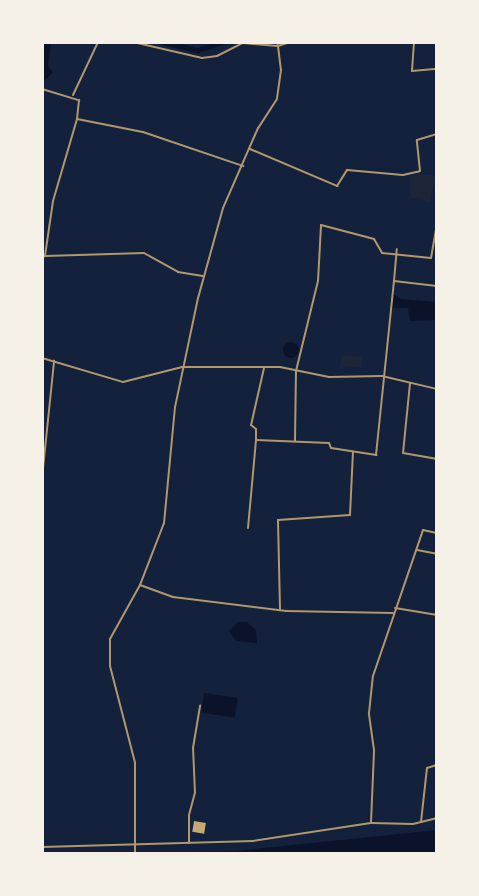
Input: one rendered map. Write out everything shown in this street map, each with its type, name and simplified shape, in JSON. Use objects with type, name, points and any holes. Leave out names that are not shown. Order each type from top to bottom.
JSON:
[{"type":"street","points":[[73,95],[98,42]]},
{"type":"street","points":[[133,42],[202,58],[218,56],[243,43],[290,42]]},
{"type":"street","points":[[195,42],[212,42]]},
{"type":"street","points":[[414,42],[412,71],[437,69]]},
{"type":"street","points":[[135,853],[135,763],[108,656],[115,628],[140,585],[166,517],[170,446],[182,367],[223,208],[250,149],[277,99],[281,70],[277,44]]},
{"type":"street","points":[[42,89],[73,95],[79,100],[77,119],[53,201],[44,256],[144,253],[178,272],[204,276]]},
{"type":"street","points":[[77,119],[143,132],[243,166]]},
{"type":"street","points":[[250,149],[337,186],[347,170],[403,175],[420,171],[417,140],[437,134]]},
{"type":"street","points":[[295,442],[296,371],[318,281],[321,225],[374,239],[382,253],[431,258],[437,224]]},
{"type":"street","points":[[256,440],[328,443],[331,448],[376,455],[381,430],[382,376],[398,249]]},
{"type":"street","points":[[394,281],[437,286]]},
{"type":"street","points":[[42,358],[123,382],[182,367],[264,368],[328,377],[382,376],[437,389]]},
{"type":"street","points":[[42,478],[54,361]]},
{"type":"street","points":[[248,528],[256,440],[256,429],[251,425],[264,368]]},
{"type":"street","points":[[410,383],[403,453],[437,459]]},
{"type":"street","points":[[280,609],[278,520],[350,515],[353,452]]},
{"type":"street","points":[[370,823],[374,750],[370,695],[393,613],[423,530],[437,533]]},
{"type":"street","points":[[417,550],[437,554]]},
{"type":"street","points":[[140,585],[172,597],[280,609],[393,613]]},
{"type":"street","points":[[395,609],[437,615]]},
{"type":"street","points":[[189,843],[189,815],[195,793],[194,748],[200,706]]},
{"type":"street","points":[[421,822],[427,768],[437,765]]},
{"type":"street","points":[[42,847],[272,839],[370,823],[421,822],[437,819]]},
{"type":"shaded area","points":[[42,43],[51,44],[48,66],[53,73],[42,82]]},
{"type":"shaded area","points":[[421,174],[435,176],[430,202],[411,198],[409,177]]},
{"type":"shaded area","points":[[393,294],[401,299],[437,302],[437,320],[410,321],[408,308],[392,308]]},
{"type":"shaded area","points":[[291,342],[297,344],[299,350],[297,356],[291,358],[285,356],[283,350],[285,344]]},
{"type":"shaded area","points":[[342,355],[362,357],[362,367],[340,368]]},
{"type":"shaded area","points":[[238,622],[247,622],[256,630],[257,643],[236,641],[229,631]]},
{"type":"shaded area","points":[[204,693],[238,698],[235,718],[201,713]]},
{"type":"shaded area","points":[[437,830],[437,853],[428,854],[121,854],[236,851]]},
{"type":"building","points":[[194,821],[206,823],[204,834],[192,832]]},
{"type":"waterway","points":[[163,42],[198,50],[223,42]]}]
